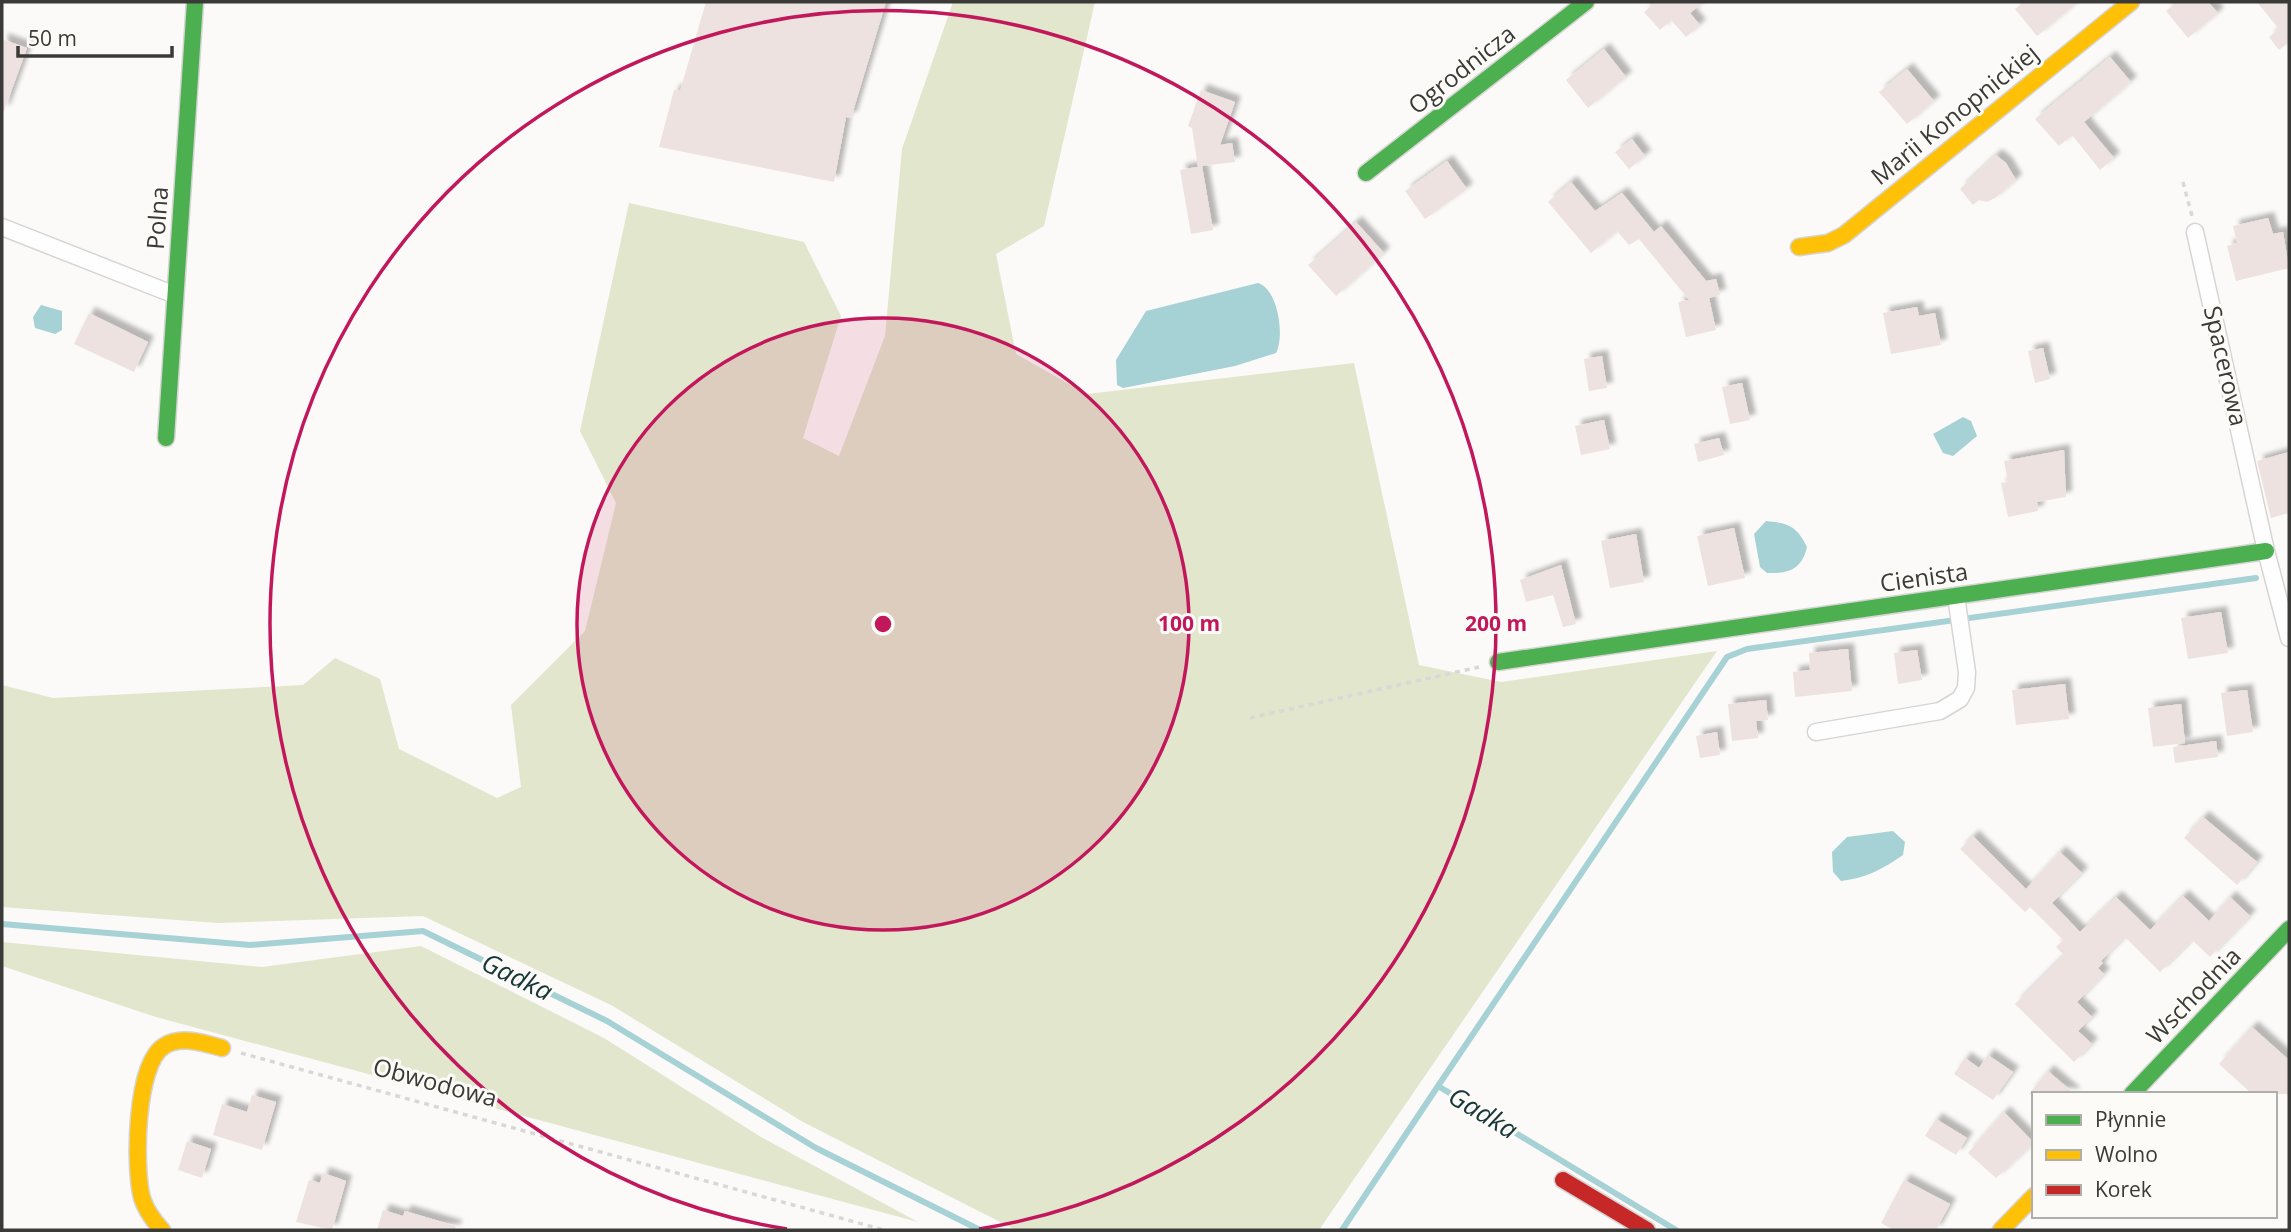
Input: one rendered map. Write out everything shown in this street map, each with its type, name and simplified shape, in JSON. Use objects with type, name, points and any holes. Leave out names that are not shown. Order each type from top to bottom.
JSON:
[{"type":"street","name":"Polna","points":[[166,438],[195,2]]},
{"type":"street","name":"Ogrodnicza","points":[[1366,173],[1586,2]]},
{"type":"street","name":"Marii Konopnickiej","points":[[1800,247],[1828,243],[1844,234],[2131,2]]},
{"type":"street","points":[[2,227],[176,295]]},
{"type":"street","name":"Spacerowa","points":[[2195,232],[2266,551]]},
{"type":"street","points":[[2266,551],[2289,638]]},
{"type":"street","name":"Cienista","points":[[1499,662],[2266,551]]},
{"type":"street","points":[[1816,732],[1940,711],[1960,699],[1966,688],[1967,672],[1956,596]]},
{"type":"street","name":"Wschodnia","points":[[2134,1092],[2289,929]]},
{"type":"street","points":[[162,1230],[145,1208],[138,1177],[143,1083],[148,1064],[159,1048],[176,1040],[222,1048]]},
{"type":"street","points":[[1563,1180],[1647,1230]]},
{"type":"street","points":[[2001,1230],[2032,1198]]},
{"type":"path","points":[[2183,182],[2195,232]]},
{"type":"path","points":[[1250,718],[1499,662]]},
{"type":"path","name":"Obwodowa","points":[[222,1048],[884,1230]]},
{"type":"green space","points":[[953,2],[1095,2],[1044,226],[996,254],[1016,354],[1087,394],[1354,363],[1419,665],[1501,682],[1717,651],[1319,1230],[1016,1230],[803,1122],[611,1005],[423,916],[218,923],[2,907],[2,685],[53,698],[303,685],[335,658],[380,679],[399,749],[497,798],[521,787],[511,705],[585,631],[616,503],[580,431],[629,203],[804,242],[841,316],[803,438],[839,456],[885,336],[902,149]]},
{"type":"green space","points":[[2,942],[262,967],[421,946],[604,1038],[761,1137],[918,1222],[156,1017],[2,966]]},
{"type":"water","points":[[1258,283],[1271,294],[1278,314],[1280,336],[1276,353],[1235,366],[1123,388],[1117,385],[1116,360],[1146,311]]},
{"type":"water","points":[[41,305],[62,311],[62,330],[55,334],[35,328],[33,317]]},
{"type":"water","points":[[1963,417],[1971,421],[1977,436],[1953,456],[1943,453],[1933,434]]},
{"type":"water","points":[[1766,521],[1791,527],[1807,547],[1802,560],[1793,569],[1767,573],[1760,567],[1754,534]]},
{"type":"water","points":[[1893,831],[1905,842],[1903,855],[1881,869],[1858,878],[1841,881],[1833,872],[1832,852],[1847,837]]},
{"type":"building","points":[[706,2],[886,2],[851,118],[846,117],[834,182],[659,147],[674,90],[680,91]]},
{"type":"building","points":[[1656,2],[1704,2],[1690,13],[1700,25],[1686,37],[1671,20],[1660,30],[1644,12]]},
{"type":"building","points":[[2024,2],[2078,2],[2037,36],[2015,9]]},
{"type":"building","points":[[2177,2],[2208,2],[2218,13],[2188,38],[2166,11]]},
{"type":"building","points":[[2257,2],[2289,2],[2289,42],[2279,50],[2269,37],[2279,29]]},
{"type":"building","points":[[2,39],[27,48],[4,111],[2,111]]},
{"type":"building","points":[[1604,49],[1626,77],[1588,108],[1566,80]]},
{"type":"building","points":[[2110,57],[2131,82],[2084,122],[2114,158],[2100,170],[2072,135],[2059,146],[2035,119]]},
{"type":"building","points":[[1907,69],[1934,101],[1907,124],[1879,92]]},
{"type":"building","points":[[1201,90],[1235,102],[1220,145],[1232,143],[1235,162],[1202,166],[1213,230],[1191,234],[1180,170],[1198,167],[1192,128],[1188,126]]},
{"type":"building","points":[[1632,139],[1645,156],[1629,169],[1615,152]]},
{"type":"building","points":[[1996,155],[2006,163],[2016,180],[1995,198],[1987,202],[1979,200],[1973,205],[1960,189]]},
{"type":"building","points":[[1447,161],[1467,189],[1425,219],[1405,191]]},
{"type":"building","points":[[1571,182],[1595,211],[1622,193],[1654,232],[1661,226],[1706,281],[1716,279],[1720,295],[1709,298],[1716,330],[1686,337],[1678,302],[1689,300],[1639,239],[1629,245],[1617,231],[1591,253],[1548,202]]},
{"type":"building","points":[[2268,218],[2273,234],[2283,232],[2289,268],[2236,281],[2227,246],[2237,243],[2233,226]]},
{"type":"building","points":[[1356,222],[1384,253],[1336,296],[1308,265]]},
{"type":"building","points":[[1917,307],[1919,316],[1935,313],[1941,345],[1891,354],[1883,313]]},
{"type":"building","points":[[89,313],[148,342],[134,372],[74,344]]},
{"type":"building","points":[[2043,348],[2050,379],[2035,383],[2028,351]]},
{"type":"building","points":[[1602,356],[1607,388],[1589,391],[1584,359]]},
{"type":"building","points":[[1742,383],[1750,420],[1730,424],[1722,387]]},
{"type":"building","points":[[1604,420],[1610,449],[1581,455],[1575,426]]},
{"type":"building","points":[[1719,438],[1724,455],[1698,462],[1694,444]]},
{"type":"building","points":[[2064,450],[2066,497],[2037,502],[2038,511],[2008,517],[2001,483],[2008,482],[2004,461]]},
{"type":"building","points":[[2289,452],[2289,513],[2271,518],[2257,461]]},
{"type":"building","points":[[1734,528],[1745,578],[1708,586],[1697,536]]},
{"type":"building","points":[[1636,534],[1644,582],[1610,588],[1601,541]]},
{"type":"building","points":[[1561,565],[1576,624],[1563,627],[1553,595],[1526,602],[1520,580]]},
{"type":"building","points":[[2221,612],[2228,653],[2188,659],[2181,618]]},
{"type":"building","points":[[1848,649],[1852,691],[1795,697],[1793,672],[1810,670],[1809,653]]},
{"type":"building","points":[[1917,650],[1922,680],[1898,684],[1894,653]]},
{"type":"building","points":[[2065,684],[2069,719],[2016,725],[2012,690]]},
{"type":"building","points":[[2247,690],[2253,732],[2227,736],[2221,693]]},
{"type":"building","points":[[1766,700],[1768,720],[1756,721],[1758,738],[1732,741],[1728,704]]},
{"type":"building","points":[[2181,704],[2185,743],[2153,747],[2148,708]]},
{"type":"building","points":[[1717,732],[1720,755],[1700,758],[1696,736]]},
{"type":"building","points":[[2216,741],[2218,757],[2175,763],[2173,747]]},
{"type":"building","points":[[2203,817],[2257,862],[2237,885],[2184,838]]},
{"type":"building","points":[[1973,836],[2026,889],[2060,852],[2082,873],[2052,903],[2080,932],[2116,897],[2150,930],[2183,896],[2209,921],[2230,897],[2250,916],[2210,957],[2192,940],[2160,972],[2125,937],[2101,961],[2103,963],[2098,968],[2104,974],[2077,1002],[2092,1017],[2078,1031],[2092,1044],[2074,1062],[2015,1004],[2064,955],[2056,947],[2063,940],[2030,907],[2025,912],[1960,849]]},
{"type":"building","points":[[2252,1027],[2289,1060],[2289,1094],[2250,1092],[2219,1064]]},
{"type":"building","points":[[1988,1055],[2013,1072],[1993,1100],[1954,1074],[1965,1058],[1979,1068]]},
{"type":"building","points":[[2048,1071],[2073,1092],[2032,1092],[2029,1094]]},
{"type":"building","points":[[252,1095],[276,1102],[262,1150],[213,1135],[222,1104],[247,1112]]},
{"type":"building","points":[[2004,1112],[2032,1141],[2032,1145],[1996,1178],[1968,1153]]},
{"type":"building","points":[[1936,1119],[1967,1138],[1956,1155],[1925,1136]]},
{"type":"building","points":[[187,1141],[211,1149],[202,1178],[178,1170]]},
{"type":"building","points":[[323,1173],[346,1181],[332,1230],[296,1222],[309,1180],[320,1183]]},
{"type":"building","points":[[1904,1180],[1950,1204],[1936,1230],[1894,1230],[1881,1223]]},
{"type":"building","points":[[383,1210],[403,1216],[405,1211],[456,1226],[455,1230],[377,1230]]},
{"type":"waterway","points":[[1438,1086],[1727,657],[1747,649],[2256,578]]},
{"type":"waterway","name":"Gadka","points":[[2,924],[250,945],[423,931],[607,1021],[816,1148],[980,1230]]},
{"type":"waterway","name":"Gadka","points":[[1342,1230],[1438,1086],[1676,1230]]},
{"type":"traffic: fast","points":[[166,438],[195,2]]},
{"type":"traffic: fast","points":[[1366,173],[1586,2]]},
{"type":"traffic: fast","points":[[1498,662],[2266,551]]},
{"type":"traffic: fast","points":[[2134,1092],[2289,929]]},
{"type":"traffic: slow","points":[[1799,247],[1828,243],[1844,235],[2131,2]]},
{"type":"traffic: slow","points":[[162,1230],[146,1207],[139,1184],[139,1118],[147,1073],[154,1056],[171,1043],[193,1041],[222,1048]]},
{"type":"traffic: slow","points":[[2001,1230],[2032,1198]]},
{"type":"traffic: jam","points":[[1563,1180],[1647,1230]]}]
